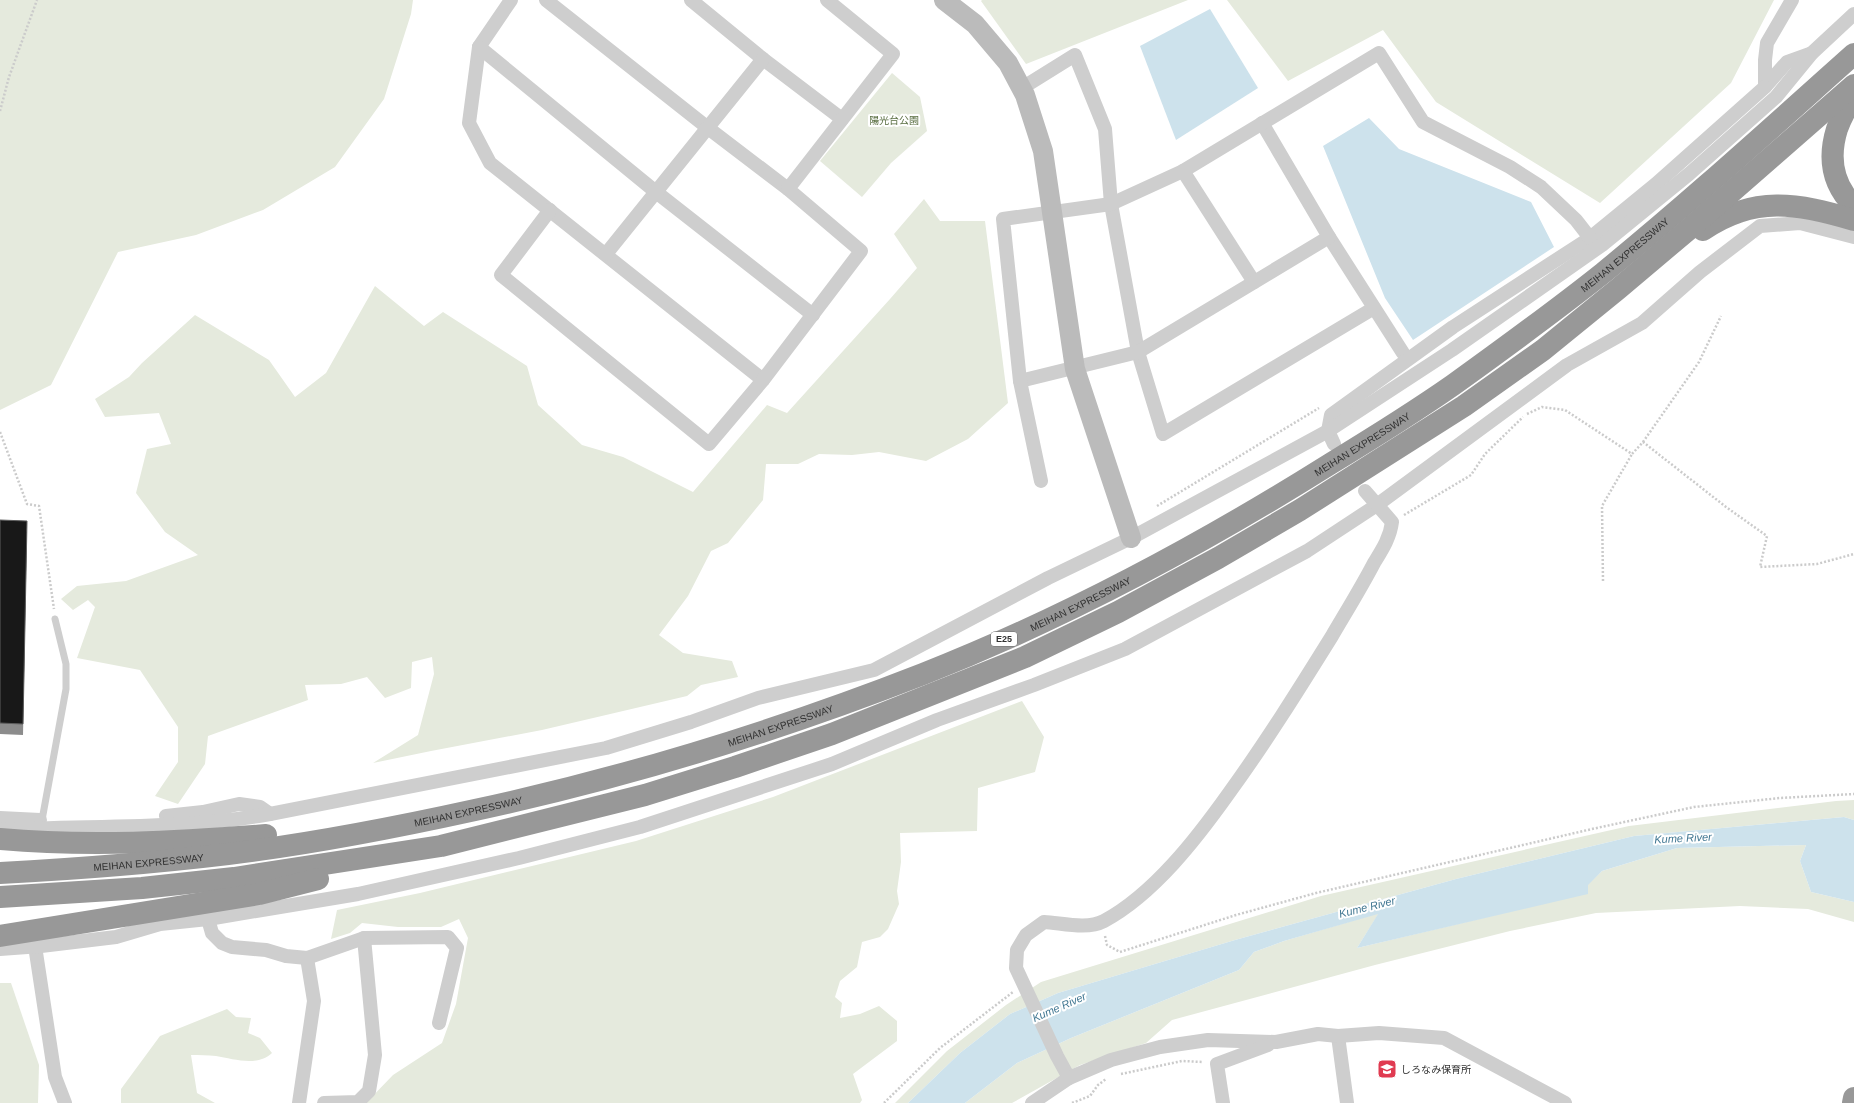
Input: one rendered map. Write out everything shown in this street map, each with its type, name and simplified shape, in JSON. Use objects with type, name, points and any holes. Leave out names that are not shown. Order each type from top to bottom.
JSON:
[{"type":"highway","points":[[1808,94],[1854,39]]},
{"type":"highway","name":"MEIHAN EXPRESSWAY","points":[[0,873],[153,862],[232,854],[336,838],[519,801],[640,770],[734,742],[924,673],[1013,635],[1091,598],[1204,539],[1292,488],[1448,389],[1603,273],[1854,54]]},
{"type":"highway","name":"E25","points":[[0,897],[142,888],[234,878],[441,846],[637,797],[735,767],[832,734],[1010,663],[1118,612],[1218,558],[1380,460],[1464,406],[1542,350],[1689,229],[1854,85]]},
{"type":"highway","points":[[1854,99],[1839,124],[1832,151],[1832,164],[1840,188],[1854,206]]},
{"type":"highway","points":[[1380,460],[1450,422],[1508,382],[1572,336],[1692,238],[1728,216],[1757,206],[1789,205],[1823,211],[1854,220]]},
{"type":"highway","points":[[0,839],[39,843],[106,843],[215,839],[279,834],[348,826],[554,785],[640,770]]},
{"type":"highway","points":[[0,936],[259,894],[336,875],[441,846]]},
{"type":"highway","points":[[1853,1103],[1854,1098]]},
{"type":"street","points":[[511,0],[479,47],[469,123],[490,163],[763,380]]},
{"type":"street","points":[[546,0],[708,128],[788,188],[861,251],[763,380],[709,444],[501,275],[550,210]]},
{"type":"street","points":[[691,0],[763,59],[842,119]]},
{"type":"street","points":[[788,188],[893,54],[827,0]]},
{"type":"street","points":[[944,0],[975,24],[1008,63],[1022,88],[1043,151],[1075,369],[1131,538]]},
{"type":"street","points":[[1765,87],[1765,60],[1767,43],[1792,0]]},
{"type":"street","points":[[0,830],[170,825],[240,820],[606,748],[691,722],[758,698],[874,670],[1048,578],[1131,538],[1328,431],[1452,350],[1602,245],[1688,174],[1776,97],[1812,53],[1854,14]]},
{"type":"street","points":[[479,47],[656,192],[812,315]]},
{"type":"street","points":[[1041,481],[1020,381],[1003,220],[1052,214],[1111,204],[1183,171],[1379,53],[1423,122],[1510,167],[1541,187],[1576,220],[1590,238]]},
{"type":"street","points":[[1334,444],[1328,431],[1331,415],[1454,327],[1590,238],[1656,184],[1765,87],[1787,62],[1812,53]]},
{"type":"street","points":[[1022,88],[1075,54],[1104,129],[1111,204],[1138,352],[1164,434],[1374,308]]},
{"type":"street","points":[[606,254],[763,59]]},
{"type":"street","points":[[1262,123],[1329,237],[1402,353]]},
{"type":"street","points":[[1183,171],[1254,282]]},
{"type":"street","points":[[0,949],[116,937],[160,924],[208,919],[358,894],[519,858],[640,827],[832,764],[937,720],[1034,685],[1125,649],[1307,551],[1377,505],[1567,365],[1642,323],[1700,272],[1760,226],[1800,223],[1854,237]]},
{"type":"street","points":[[1020,381],[1075,369],[1138,352],[1329,237]]},
{"type":"street","points":[[1069,1078],[1057,1056],[1016,968],[1017,950],[1026,935],[1044,922],[1092,925],[1103,921],[1152,885],[1184,853],[1216,812],[1266,742],[1357,595],[1390,534],[1392,522],[1365,491]]},
{"type":"street","points":[[0,818],[42,820],[174,816],[203,812],[239,804],[260,807],[270,814]]},
{"type":"street","points":[[208,919],[212,933],[222,943],[232,947],[266,950],[286,956],[307,958],[364,938],[448,937],[457,948],[439,1023]]},
{"type":"street","points":[[324,1103],[358,1102],[369,1091],[375,1054],[364,938]]},
{"type":"street","points":[[38,946],[55,1077],[65,1103]]},
{"type":"street","points":[[299,1103],[314,1001],[307,958]]},
{"type":"street","points":[[1223,1103],[1217,1064],[1276,1042],[1318,1034],[1338,1036],[1378,1033],[1444,1038],[1565,1103]]},
{"type":"street","points":[[1338,1036],[1347,1103]]},
{"type":"street","points":[[1032,1103],[1069,1078],[1111,1060],[1160,1047],[1208,1040],[1276,1042]]},
{"type":"lane","points":[[42,820],[66,689],[66,664],[55,619]]},
{"type":"path","points":[[0,111],[9,77],[37,0]]},
{"type":"path","points":[[1603,581],[1602,506],[1632,454],[1643,442],[1699,362],[1721,316]]},
{"type":"path","points":[[1392,522],[1432,500],[1471,475],[1484,454],[1526,414],[1542,407],[1565,410],[1632,454]]},
{"type":"path","points":[[0,432],[27,504],[39,506],[55,619]]},
{"type":"path","points":[[1643,442],[1726,507],[1767,536],[1760,567],[1817,564],[1854,554]]},
{"type":"path","points":[[1103,921],[1107,945],[1120,952],[1236,914],[1316,893],[1694,807],[1780,798],[1854,794]]},
{"type":"path","points":[[884,1103],[940,1048],[1025,988]]},
{"type":"path","points":[[1116,1075],[1182,1060],[1217,1064]]},
{"type":"path","points":[[1072,1103],[1090,1096],[1098,1085],[1109,1076]]},
{"type":"green space","points":[[0,0],[413,0],[411,14],[384,99],[335,167],[263,210],[196,235],[118,252],[51,385],[0,410]]},
{"type":"green space","points":[[1188,0],[1026,64],[981,1]]},
{"type":"green space","points":[[1227,0],[1774,0],[1731,83],[1600,203],[1436,102],[1383,30],[1288,81]]},
{"type":"green space","name":"陽光台公園","points":[[892,73],[920,97],[927,131],[891,163],[862,197],[820,161]]},
{"type":"green space","points":[[924,199],[940,221],[985,221],[1008,403],[968,439],[926,461],[879,452],[852,455],[819,454],[798,464],[766,464],[763,500],[728,543],[711,551],[688,596],[659,635],[683,653],[732,661],[738,677],[701,685],[687,696],[542,730],[373,763],[418,735],[434,674],[432,657],[412,662],[411,688],[385,698],[367,677],[341,684],[305,685],[308,700],[208,736],[205,764],[178,804],[155,796],[178,762],[178,727],[140,670],[77,658],[95,607],[88,600],[73,610],[61,599],[77,586],[126,581],[198,555],[165,532],[136,493],[147,449],[171,444],[159,413],[105,417],[95,399],[129,377],[142,363],[195,315],[269,360],[295,397],[326,373],[375,286],[424,326],[443,312],[527,366],[538,405],[582,445],[623,457],[693,492],[767,405],[787,413],[917,268],[894,234]]},
{"type":"green space","points":[[1022,701],[1044,737],[1035,772],[978,788],[977,831],[900,833],[901,862],[897,891],[899,904],[888,929],[880,937],[862,942],[857,967],[840,981],[835,997],[842,1003],[840,1018],[860,1014],[879,1006],[897,1021],[897,1041],[853,1074],[862,1100],[860,1103],[366,1103],[393,1075],[442,1043],[456,1004],[468,938],[459,919],[441,927],[398,927],[362,923],[350,933],[331,939],[337,910],[420,893],[636,841],[773,797]]},
{"type":"green space","points":[[1854,800],[1854,820],[1844,817],[1634,836],[1456,879],[1235,940],[1058,993],[1010,1014],[960,1053],[908,1103],[895,1103],[947,1051],[1006,1005],[1041,982],[1321,896],[1629,826]]},
{"type":"green space","points":[[1806,845],[1800,861],[1811,892],[1854,902],[1854,922],[1808,909],[1740,906],[1596,913],[1510,931],[1375,965],[1172,1020],[1146,1043],[1080,1065],[1012,1103],[965,1103],[1017,1063],[1071,1038],[1239,970],[1254,952],[1284,941],[1379,913],[1357,948],[1588,893],[1587,885],[1602,871],[1677,848]]},
{"type":"green space","points":[[0,983],[11,983],[39,1065],[38,1103],[0,1103]]},
{"type":"green space","points":[[227,1009],[236,1017],[251,1018],[248,1033],[260,1038],[272,1053],[259,1060],[252,1061],[191,1055],[197,1093],[215,1103],[121,1103],[121,1089],[160,1036]]},
{"type":"water","points":[[1210,9],[1258,88],[1176,140],[1140,46]]},
{"type":"water","points":[[1369,118],[1399,149],[1531,202],[1554,247],[1413,340],[1385,298],[1323,146]]},
{"type":"water","name":"Kume River","points":[[1844,817],[1854,820],[1854,902],[1811,892],[1800,861],[1806,845],[1677,848],[1602,871],[1588,885],[1588,894],[1357,948],[1378,914],[1284,941],[1254,952],[1239,970],[1071,1038],[1017,1063],[965,1103],[908,1103],[960,1053],[1010,1014],[1058,993],[1235,940],[1456,879],[1634,836]]},
{"type":"building","points":[[0,520],[27,521],[23,724],[0,723]]},
{"type":"place","name":"しろなみ保育所","points":[[1387,1069]]}]
